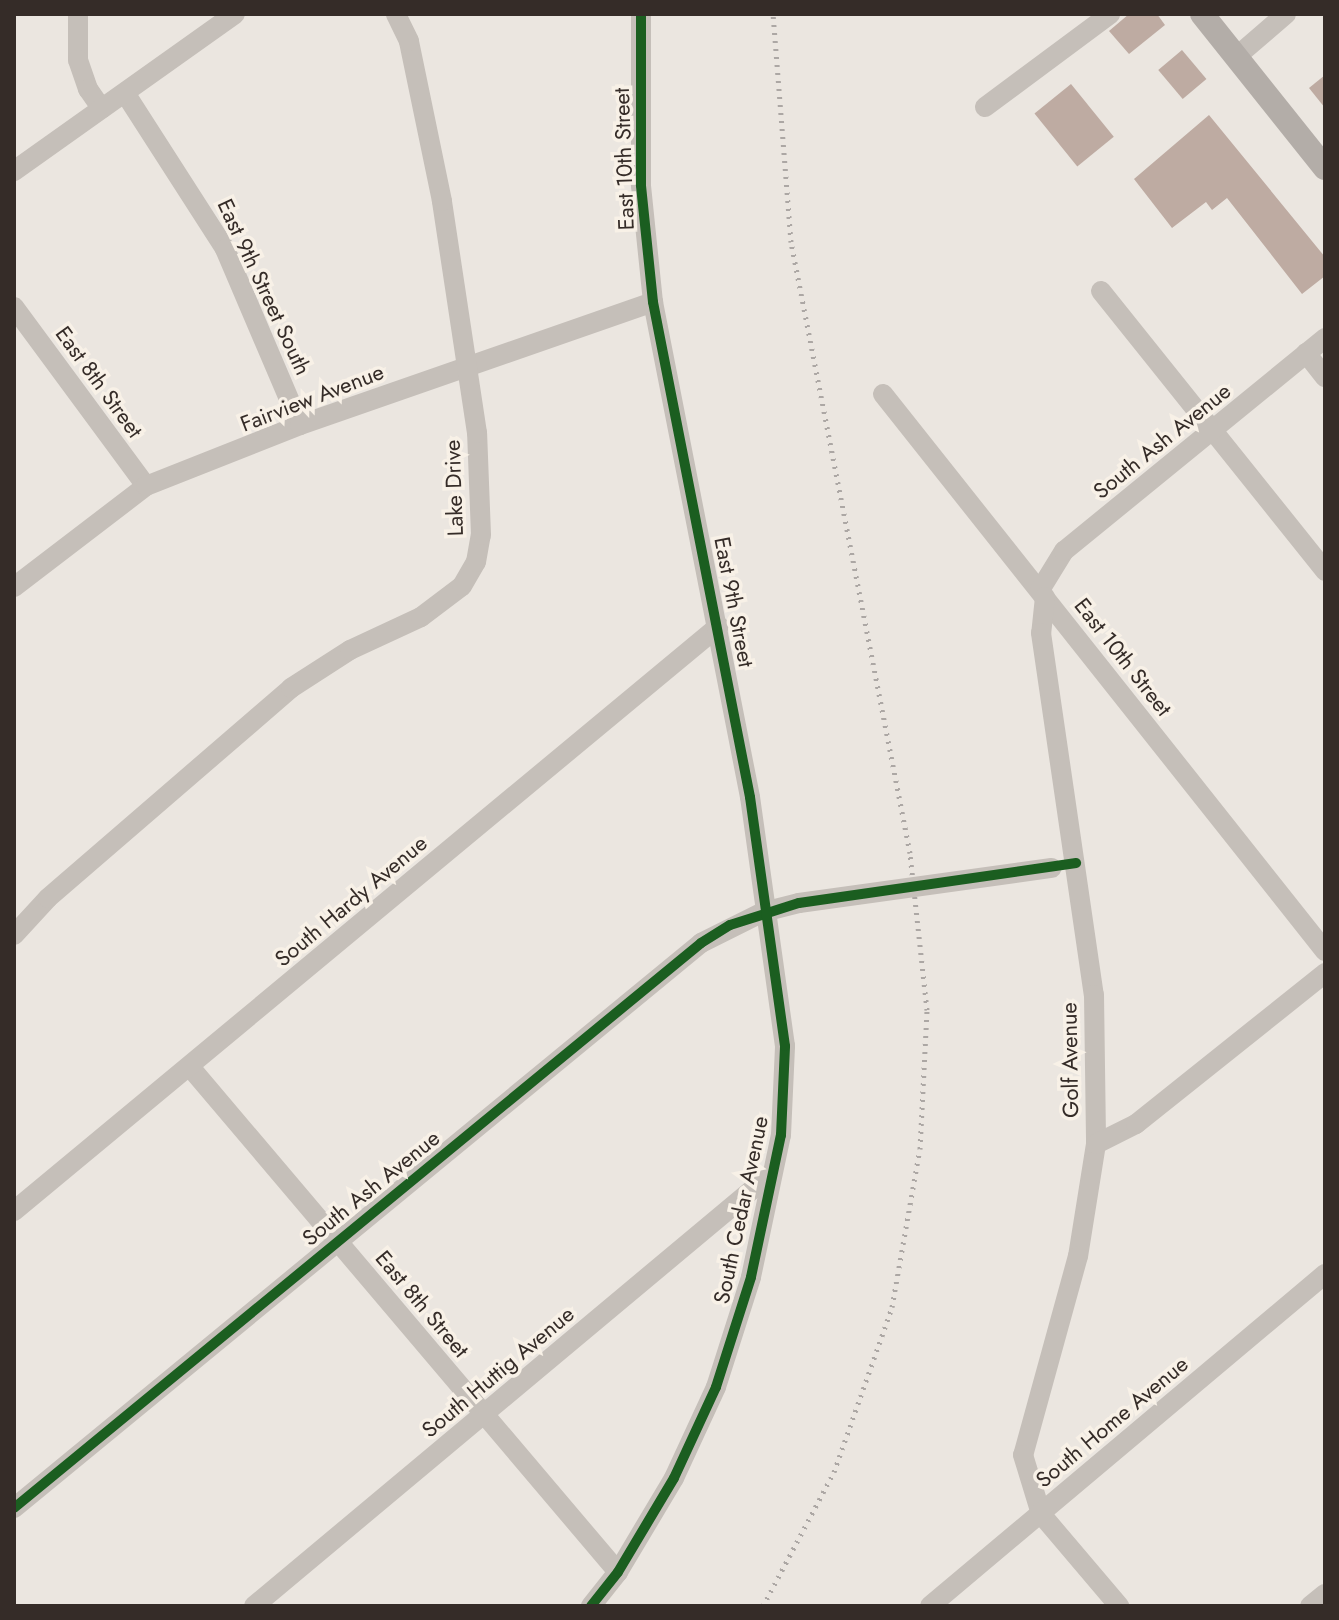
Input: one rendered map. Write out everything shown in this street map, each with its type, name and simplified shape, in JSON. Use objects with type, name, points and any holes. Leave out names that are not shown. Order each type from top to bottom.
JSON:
[{"type":"main road","points":[[1202,14],[1325,168]]},
{"type":"street","points":[[78,14],[78,60],[88,89],[102,109]]},
{"type":"street","points":[[14,171],[235,14]]},
{"type":"street","name":"Lake Drive","points":[[14,935],[48,898],[291,688],[350,650],[421,617],[462,586],[476,562],[481,535],[477,433],[442,201],[409,41],[396,14]]},
{"type":"street","name":"East 10th Street","points":[[641,14],[641,185],[653,302]]},
{"type":"street","points":[[985,107],[1110,14]]},
{"type":"street","points":[[1236,57],[1286,14]]},
{"type":"street","name":"East 9th Street South","points":[[125,93],[225,249],[300,425]]},
{"type":"street","points":[[1101,291],[1325,571]]},
{"type":"street","name":"Fairview Avenue","points":[[14,587],[146,486],[300,425],[653,302]]},
{"type":"street","name":"East 9th Street","points":[[653,302],[719,626],[750,797],[763,912]]},
{"type":"street","name":"East 8th Street","points":[[14,307],[146,486]]},
{"type":"street","name":"South Ash Avenue","points":[[1042,594],[1064,551],[1325,338]]},
{"type":"street","points":[[1306,353],[1325,377]]},
{"type":"street","name":"East 10th Street","points":[[883,394],[1325,951]]},
{"type":"street","name":"Golf Avenue","points":[[1041,1514],[1027,1478],[1024,1443],[1078,1256],[1096,1144],[1094,995],[1041,633],[1042,594]]},
{"type":"street","name":"South Hardy Avenue","points":[[14,1211],[719,626]]},
{"type":"street","points":[[763,912],[799,903],[1076,863]]},
{"type":"street","name":"South Ash Avenue","points":[[14,1508],[701,943],[763,912]]},
{"type":"street","name":"South Cedar Avenue","points":[[591,1606],[618,1572],[674,1478],[716,1387],[751,1277],[781,1135],[785,1046],[778,966],[763,912]]},
{"type":"street","points":[[1096,1144],[1136,1124],[1325,973]]},
{"type":"street","name":"East 8th Street","points":[[190,1067],[618,1572]]},
{"type":"street","name":"South Huttig Avenue","points":[[254,1606],[772,1173]]},
{"type":"street","name":"South Home Avenue","points":[[930,1606],[1325,1274]]},
{"type":"street","points":[[1041,1514],[1119,1606]]},
{"type":"street","points":[[1310,1606],[1325,1594]]},
{"type":"building","points":[[1129,14],[1157,14],[1165,25],[1129,54],[1109,31]]},
{"type":"building","points":[[1182,50],[1206,79],[1183,99],[1158,70]]},
{"type":"building","points":[[1325,75],[1325,108],[1309,88]]},
{"type":"building","points":[[1071,84],[1114,137],[1077,166],[1034,114]]},
{"type":"building","points":[[1209,115],[1325,257],[1325,276],[1302,294],[1227,198],[1212,210],[1206,202],[1172,228],[1134,179]]},
{"type":"railway","points":[[763,1606],[834,1472],[892,1307],[920,1149],[927,1010],[910,853],[791,242],[773,14]]},
{"type":"cycle path","points":[[591,1606],[618,1572],[674,1478],[716,1387],[751,1277],[781,1135],[785,1046],[750,797],[653,302],[641,185],[641,14]]},
{"type":"cycle path","points":[[14,1508],[701,943],[730,925],[799,903],[1076,863]]}]
